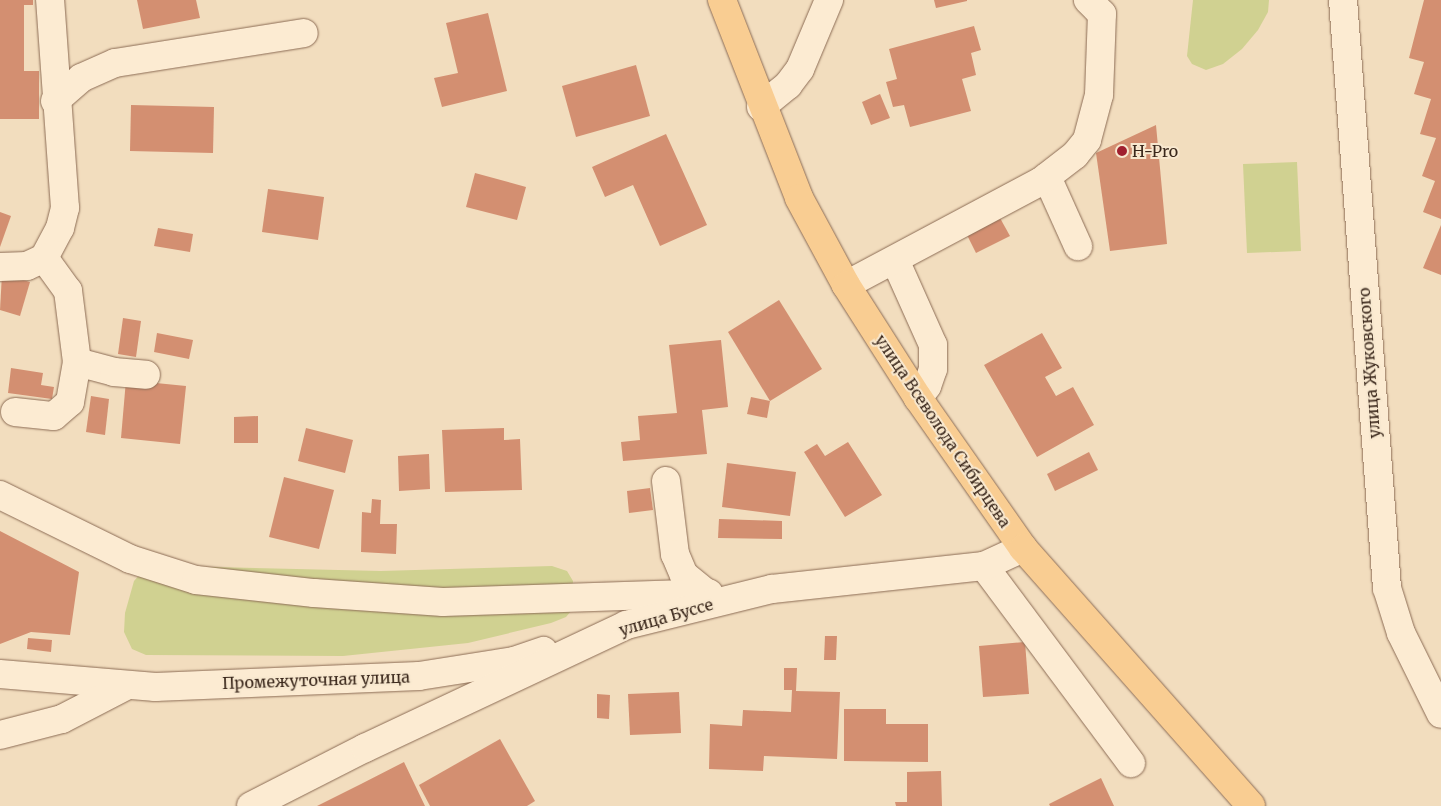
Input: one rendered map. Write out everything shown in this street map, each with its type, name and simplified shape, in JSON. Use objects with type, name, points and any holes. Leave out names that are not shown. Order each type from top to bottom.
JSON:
[{"type":"main road","name":"улица Всеволода Сибирцева","points":[[722,0],[762,107],[799,198],[846,285],[918,398],[1023,548],[1251,806]]},
{"type":"street","points":[[0,267],[27,266],[44,258],[60,228],[65,208],[50,0]]},
{"type":"street","points":[[762,107],[800,69],[829,0]]},
{"type":"street","points":[[846,285],[1047,177],[1086,140],[1097,106],[1102,14],[1088,0]]},
{"type":"street","name":"улица Жуковского","points":[[1344,0],[1387,588],[1402,633],[1441,714]]},
{"type":"street","points":[[56,101],[81,78],[115,63],[304,33]]},
{"type":"street","points":[[1047,177],[1078,246]]},
{"type":"street","points":[[15,412],[54,416],[70,402],[77,362],[68,291],[44,258]]},
{"type":"street","points":[[895,260],[933,345],[933,369],[927,386],[918,398]]},
{"type":"street","points":[[77,362],[146,375]]},
{"type":"street","points":[[666,481],[675,554],[684,575],[706,593]]},
{"type":"street","points":[[0,495],[130,560],[196,580],[314,593],[442,602],[772,589]]},
{"type":"street","name":"улица Буссе","points":[[251,806],[365,748],[626,625],[772,589],[984,566],[1023,548]]},
{"type":"street","points":[[984,566],[1131,763]]},
{"type":"street","name":"Промежуточная улица","points":[[0,674],[124,687],[419,676],[514,660],[626,625]]},
{"type":"street","points":[[0,735],[62,719],[124,687]]},
{"type":"green space","points":[[1193,0],[1269,0],[1268,12],[1258,30],[1242,49],[1223,64],[1206,70],[1192,64],[1187,56]]},
{"type":"green space","points":[[1297,162],[1301,251],[1247,253],[1243,164]]},
{"type":"green space","points":[[170,566],[381,571],[552,566],[567,571],[573,581],[572,610],[566,617],[551,623],[468,643],[343,656],[146,655],[132,649],[124,632],[125,613],[134,581],[142,572]]},
{"type":"building","points":[[0,0],[33,0],[33,5],[24,5],[24,71],[39,71],[39,119],[0,119]]},
{"type":"building","points":[[137,0],[196,0],[200,18],[143,29]]},
{"type":"building","points":[[934,0],[967,0],[967,1],[936,8]]},
{"type":"building","points":[[1424,0],[1441,0],[1441,219],[1423,212],[1435,181],[1422,176],[1436,138],[1420,134],[1431,99],[1414,94],[1424,62],[1409,58]]},
{"type":"building","points":[[488,13],[507,91],[442,107],[434,78],[458,73],[446,23]]},
{"type":"building","points":[[974,26],[981,50],[971,53],[976,75],[962,79],[971,111],[910,127],[904,105],[893,107],[886,82],[897,79],[889,49]]},
{"type":"building","points":[[636,65],[650,116],[576,137],[562,86]]},
{"type":"building","points":[[880,94],[890,118],[871,125],[862,102]]},
{"type":"building","points":[[131,105],[214,107],[213,153],[130,151]]},
{"type":"building","points":[[1156,125],[1167,244],[1110,251],[1096,153]]},
{"type":"building","points":[[666,134],[707,225],[660,246],[633,185],[605,197],[592,167]]},
{"type":"building","points":[[475,173],[526,187],[517,220],[466,207]]},
{"type":"building","points":[[268,189],[324,197],[318,240],[262,232]]},
{"type":"building","points":[[0,212],[11,216],[0,247]]},
{"type":"building","points":[[1000,218],[1010,236],[976,253],[967,235]]},
{"type":"building","points":[[1441,225],[1441,275],[1423,268]]},
{"type":"building","points":[[158,228],[193,234],[190,252],[154,246]]},
{"type":"building","points":[[2,274],[30,282],[20,316],[0,310]]},
{"type":"building","points":[[779,300],[822,369],[770,401],[728,332]]},
{"type":"building","points":[[123,318],[141,321],[136,357],[118,354]]},
{"type":"building","points":[[157,333],[193,340],[189,359],[154,352]]},
{"type":"building","points":[[1042,333],[1062,368],[1045,377],[1056,396],[1073,387],[1094,425],[1037,457],[984,365]]},
{"type":"building","points":[[721,340],[728,407],[702,410],[707,454],[623,461],[621,442],[640,440],[638,416],[677,413],[669,345]]},
{"type":"building","points":[[11,368],[43,373],[41,385],[54,387],[52,399],[8,393]]},
{"type":"building","points":[[126,380],[186,386],[180,444],[121,438]]},
{"type":"building","points":[[91,396],[109,399],[105,435],[86,432]]},
{"type":"building","points":[[751,397],[770,401],[767,418],[747,414]]},
{"type":"building","points":[[258,416],[258,443],[234,443],[234,417]]},
{"type":"building","points":[[306,428],[353,440],[345,473],[298,461]]},
{"type":"building","points":[[504,428],[504,440],[520,439],[522,490],[445,492],[442,430]]},
{"type":"building","points":[[848,442],[882,495],[845,517],[804,452],[817,444],[825,456]]},
{"type":"building","points":[[1089,452],[1098,470],[1055,491],[1047,474]]},
{"type":"building","points":[[429,454],[430,489],[399,491],[398,456]]},
{"type":"building","points":[[727,463],[796,472],[790,516],[722,507]]},
{"type":"building","points":[[284,477],[334,490],[319,549],[269,537]]},
{"type":"building","points":[[650,488],[653,510],[629,513],[627,491]]},
{"type":"building","points":[[372,499],[381,500],[380,524],[397,524],[396,554],[361,552],[362,512],[371,513]]},
{"type":"building","points":[[719,519],[782,521],[782,539],[718,538]]},
{"type":"building","points":[[0,531],[79,572],[70,635],[31,632],[0,644]]},
{"type":"building","points":[[825,636],[837,636],[836,660],[824,660]]},
{"type":"building","points":[[28,638],[52,640],[51,652],[27,649]]},
{"type":"building","points":[[1025,642],[1029,694],[983,697],[979,646]]},
{"type":"building","points":[[784,668],[797,668],[796,691],[840,692],[837,759],[764,756],[763,771],[709,769],[710,724],[742,726],[743,710],[791,712],[792,690],[784,690]]},
{"type":"building","points":[[679,692],[681,733],[630,735],[628,694]]},
{"type":"building","points":[[597,694],[610,695],[609,719],[597,718]]},
{"type":"building","points":[[844,709],[886,709],[886,724],[928,724],[928,762],[844,761]]},
{"type":"building","points":[[500,739],[535,801],[527,806],[430,806],[419,785]]},
{"type":"building","points":[[404,762],[425,806],[317,806],[361,784]]},
{"type":"building","points":[[941,771],[942,806],[896,806],[895,802],[907,802],[907,772]]},
{"type":"building","points":[[1101,778],[1114,806],[1050,806],[1049,804]]},
{"type":"place","name":"H-Pro","points":[[1122,151]]}]
